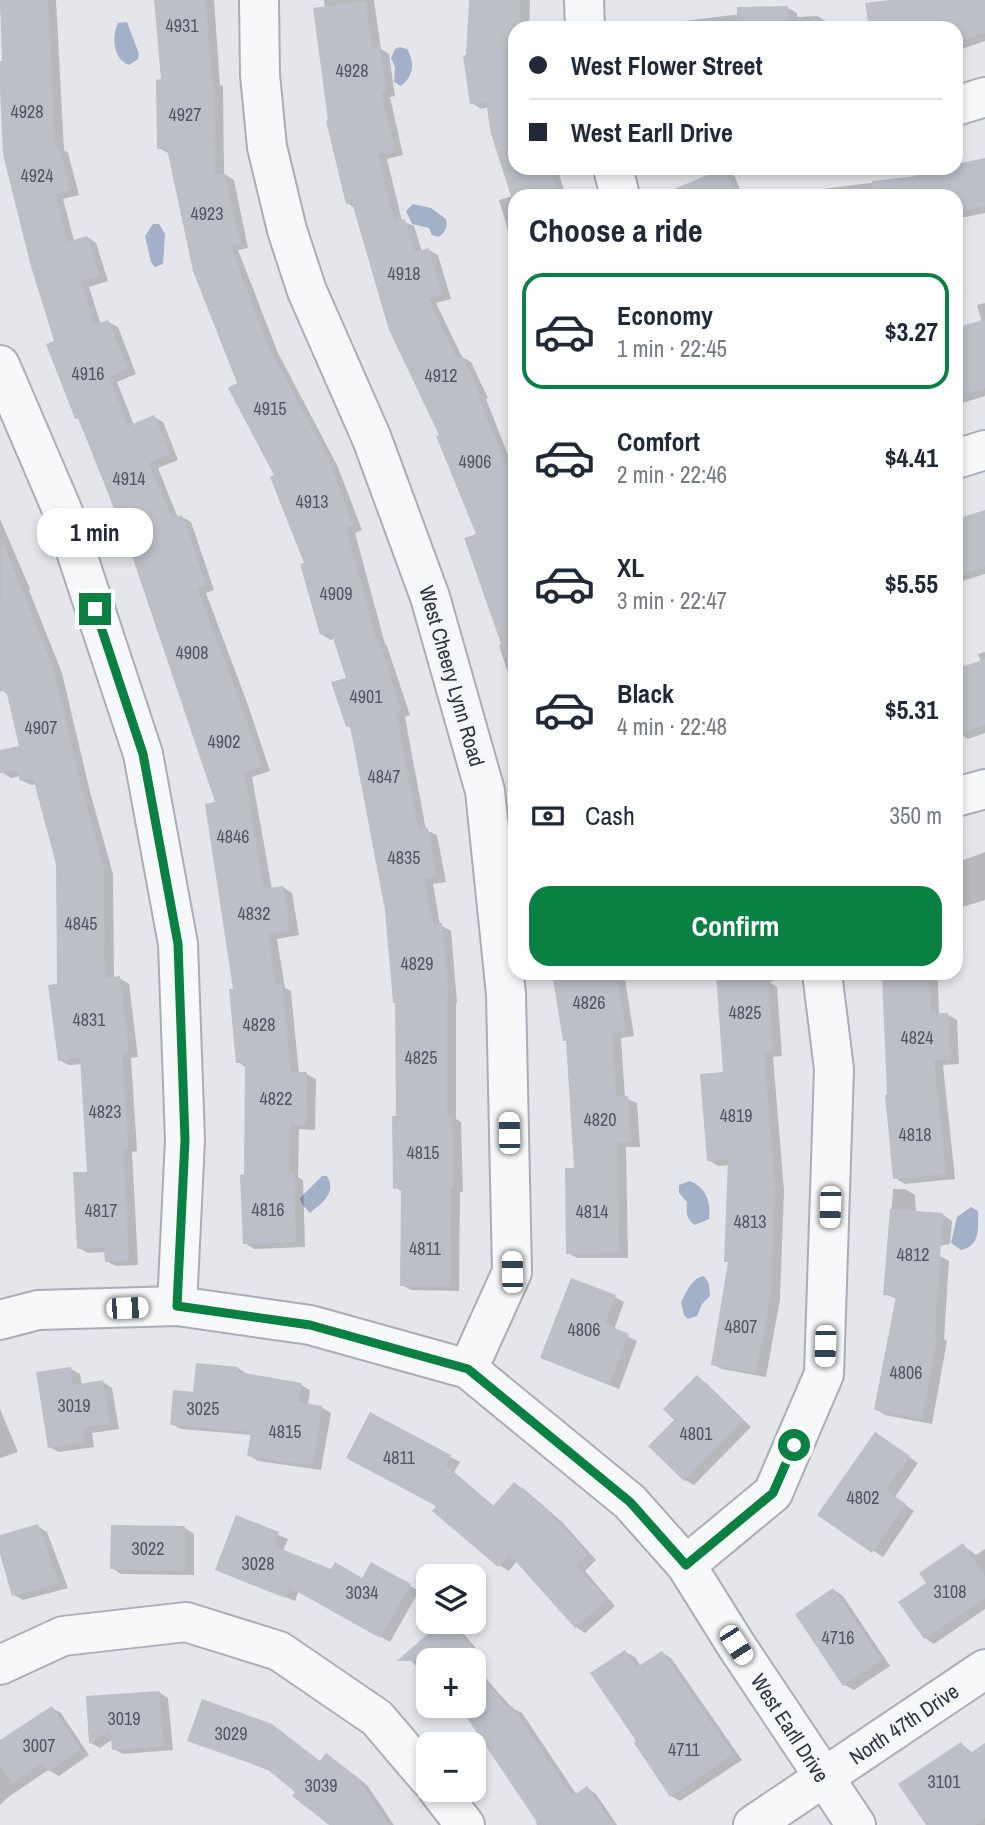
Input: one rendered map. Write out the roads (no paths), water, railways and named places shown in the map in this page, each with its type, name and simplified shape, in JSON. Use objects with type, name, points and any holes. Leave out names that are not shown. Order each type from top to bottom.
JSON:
[{"type":"street","name":"West Cheery Lynn Road","points":[[259,0],[260,75],[267,147],[287,230],[307,291],[372,439],[430,597],[485,791],[506,995],[512,1272],[468,1369]]},
{"type":"street","points":[[584,0],[585,21]]},
{"type":"street","points":[[963,104],[985,97]]},
{"type":"street","points":[[0,365],[63,512],[143,754],[178,944],[185,1140],[177,1306]]},
{"type":"street","points":[[963,457],[985,450]]},
{"type":"street","points":[[963,795],[985,789]]},
{"type":"street","points":[[686,1565],[773,1493],[824,1374],[834,1069],[823,980]]},
{"type":"street","name":"West Earll Drive","points":[[0,1320],[38,1310],[177,1306],[310,1325],[468,1369],[630,1502],[686,1565],[856,1825]]},
{"type":"street","points":[[0,1665],[63,1636],[186,1622],[279,1651],[377,1718],[416,1764]]},
{"type":"street","name":"North 47th Drive","points":[[753,1825],[985,1669]]},
{"type":"street","points":[[447,1802],[465,1825]]},
{"type":"water","points":[[127,22],[139,54],[138,59],[129,65],[119,58],[114,40],[118,23]]},
{"type":"water","points":[[395,49],[407,49],[412,64],[409,78],[401,86],[394,82],[395,67],[391,58]]},
{"type":"water","points":[[413,204],[431,208],[446,219],[442,234],[438,237],[432,235],[429,228],[412,224],[406,211]]},
{"type":"water","points":[[153,224],[159,224],[165,234],[163,264],[155,267],[151,262],[145,236]]},
{"type":"water","points":[[322,1176],[327,1176],[330,1182],[329,1193],[310,1213],[300,1198]]},
{"type":"water","points":[[690,1181],[704,1192],[709,1207],[709,1219],[695,1225],[687,1215],[687,1202],[679,1193],[679,1185]]},
{"type":"water","points":[[971,1207],[978,1211],[977,1235],[972,1244],[961,1250],[951,1243],[957,1217]]},
{"type":"water","points":[[704,1276],[709,1284],[710,1296],[702,1304],[697,1316],[688,1319],[684,1315],[681,1302],[693,1282]]}]
